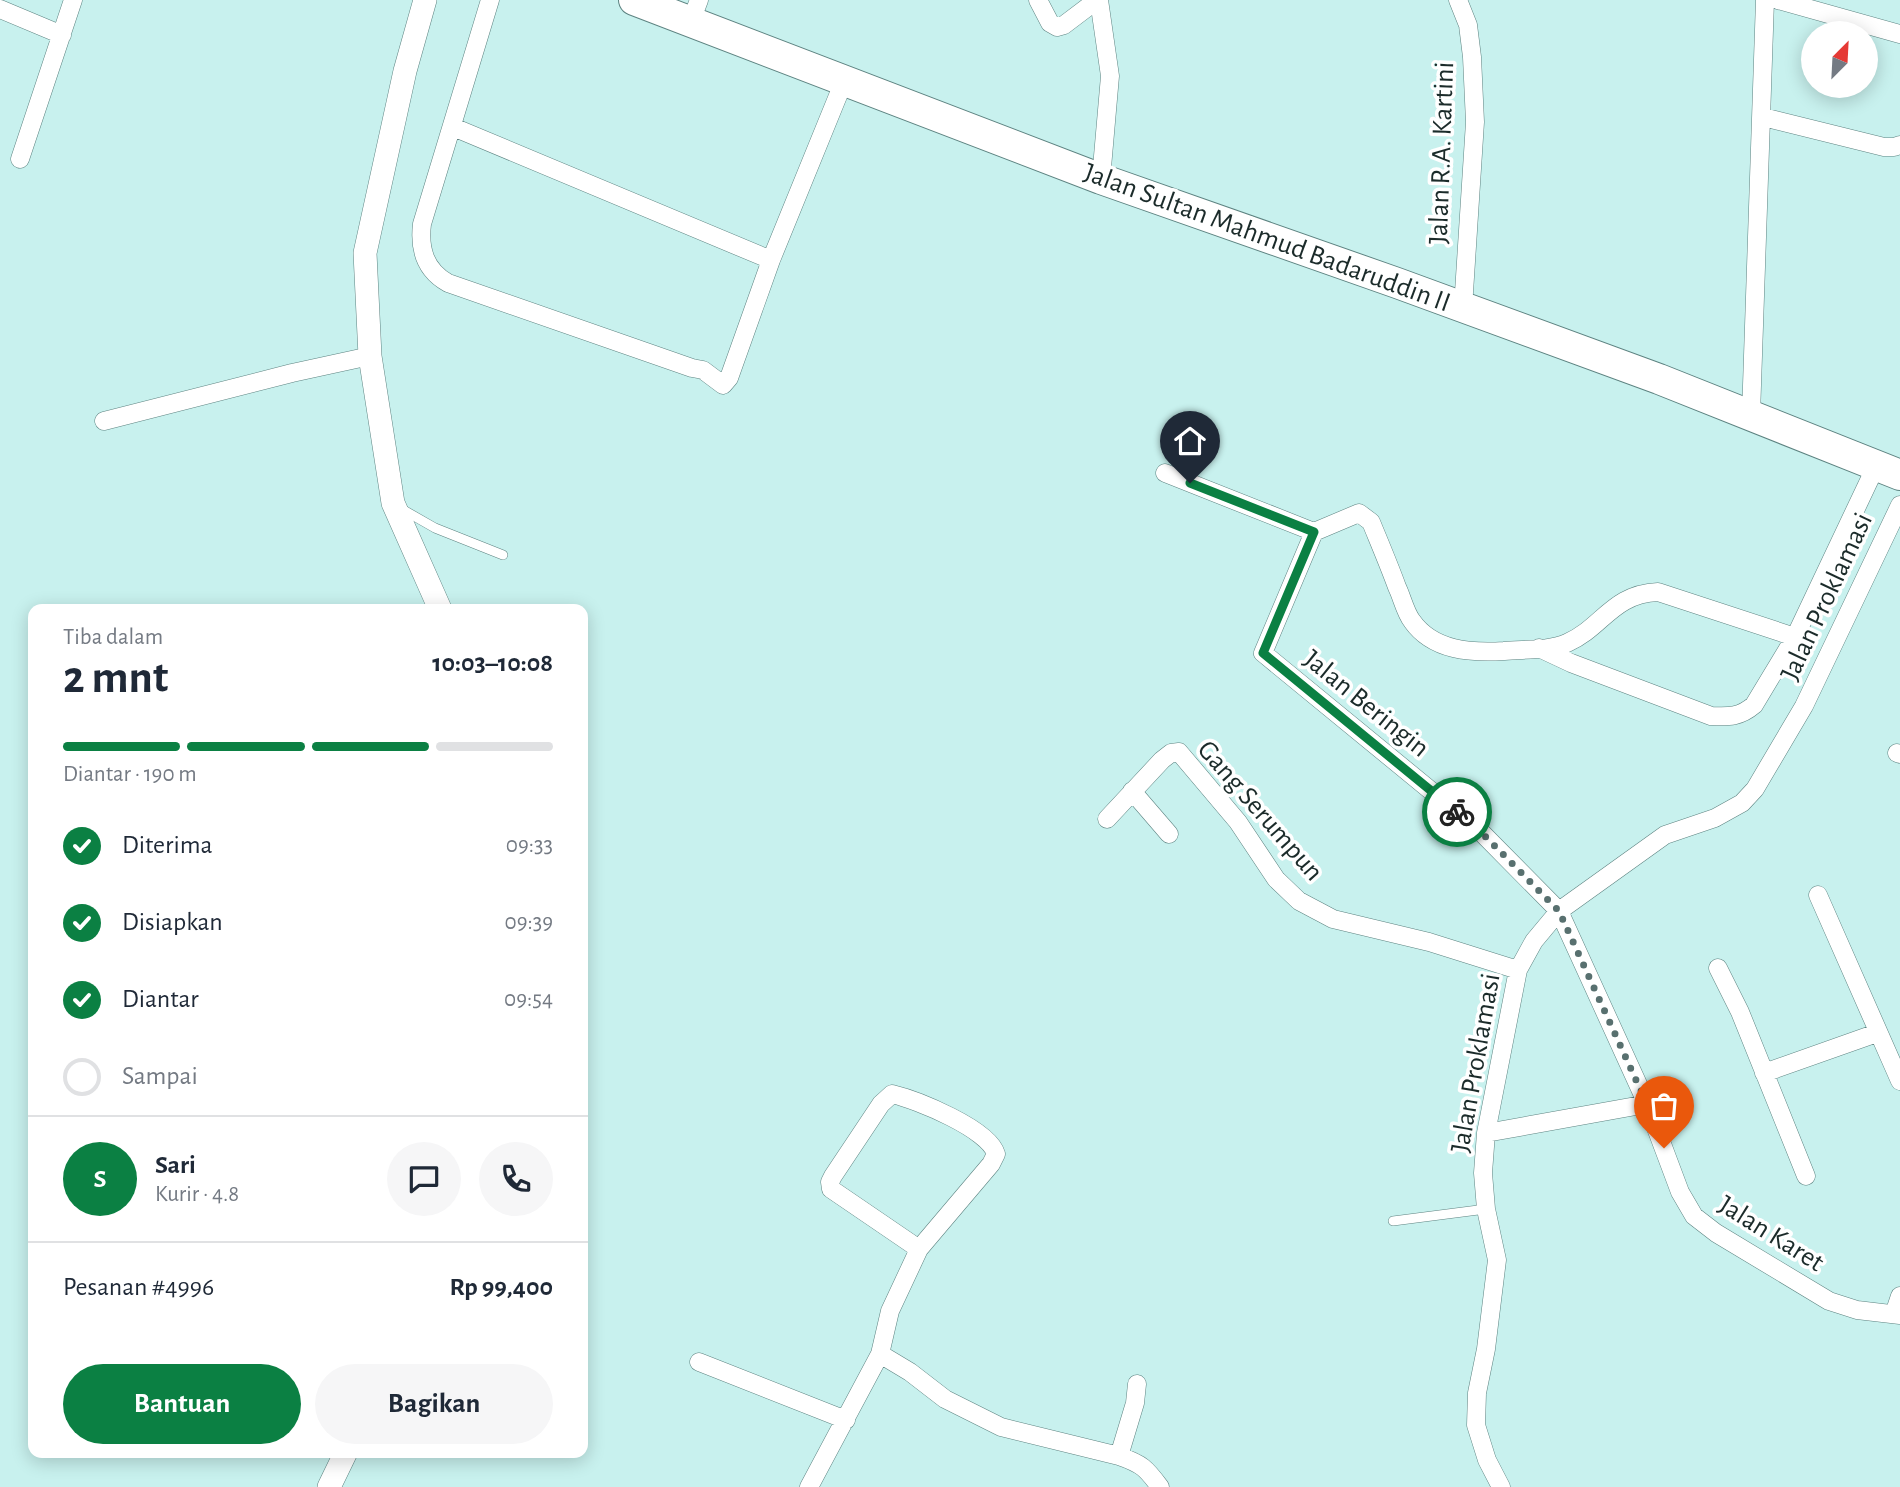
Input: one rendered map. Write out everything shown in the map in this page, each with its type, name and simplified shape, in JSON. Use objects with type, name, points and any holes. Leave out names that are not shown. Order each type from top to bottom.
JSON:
[{"type":"highway","name":"Jalan Sultan Mahmud Badaruddin II","points":[[634,0],[695,11],[844,80],[1101,179],[1397,283],[1751,415],[1888,470]]},
{"type":"street","points":[[20,159],[73,0]]},
{"type":"street","points":[[425,0],[405,71],[365,253],[370,356],[393,503],[438,604]]},
{"type":"street","points":[[490,0],[422,224],[422,253],[429,267],[437,277],[448,283],[703,370],[723,385],[729,378],[771,260],[844,80]]},
{"type":"street","points":[[1038,0],[1050,23],[1057,27],[1098,0],[1110,76],[1101,179]]},
{"type":"street","name":"Jalan R.A. Kartini","points":[[1458,0],[1468,25],[1475,122],[1462,309]]},
{"type":"street","points":[[1751,415],[1765,0]]},
{"type":"street","points":[[1778,0],[1900,34]]},
{"type":"street","points":[[0,9],[62,35]]},
{"type":"street","points":[[1763,117],[1884,147],[1900,145]]},
{"type":"street","points":[[453,127],[771,260]]},
{"type":"street","points":[[104,421],[370,356]]},
{"type":"street","points":[[1539,648],[1571,663],[1711,716],[1731,718],[1744,713],[1754,705],[1795,637],[1888,470]]},
{"type":"street","points":[[1165,473],[1314,532],[1351,515],[1359,513],[1365,516],[1371,522],[1411,620],[1426,636],[1441,645],[1464,651],[1491,652],[1567,643],[1612,609],[1639,593],[1658,593],[1795,637]]},
{"type":"street","name":"Jalan Proklamasi","points":[[1499,1486],[1476,1426],[1477,1393],[1486,1349],[1497,1260],[1486,1209],[1483,1173],[1486,1133],[1518,970],[1534,941],[1559,911],[1665,835],[1715,818],[1742,803],[1755,789],[1804,706],[1900,505]]},
{"type":"street","name":"Jalan Beringin","points":[[1314,532],[1263,653],[1480,831],[1559,911]]},
{"type":"street","name":"Gang Serumpun","points":[[1107,819],[1162,760],[1171,753],[1180,752],[1238,822],[1276,879],[1299,901],[1332,919],[1429,942],[1518,970]]},
{"type":"street","points":[[1132,791],[1169,834]]},
{"type":"street","points":[[1818,895],[1900,1081]]},
{"type":"street","name":"Jalan Karet","points":[[1559,911],[1647,1104],[1680,1192],[1694,1216],[1716,1233],[1829,1301],[1857,1310],[1897,1315]]},
{"type":"street","points":[[1718,968],[1740,1012],[1806,1176]]},
{"type":"street","points":[[1764,1073],[1877,1033]]},
{"type":"street","points":[[809,1487],[880,1354],[890,1311],[919,1249],[996,1154],[993,1146],[970,1127],[909,1098],[892,1094],[881,1104],[832,1176],[831,1189],[919,1249]]},
{"type":"street","points":[[1486,1133],[1647,1104]]},
{"type":"street","points":[[1897,1315],[1900,1296]]},
{"type":"street","points":[[880,1354],[910,1372],[945,1399],[1001,1427],[1119,1456],[1145,1466],[1160,1487]]},
{"type":"street","points":[[699,1362],[846,1420]]},
{"type":"street","points":[[1119,1456],[1135,1403],[1137,1384]]},
{"type":"street","points":[[329,1487],[343,1458]]},
{"type":"lane","points":[[393,503],[435,528],[503,555]]},
{"type":"lane","points":[[1393,1221],[1486,1209]]},
{"type":"way so far","points":[[1457,812],[1480,831],[1559,911],[1647,1104],[1664,1148]]},
{"type":"route","points":[[1190,483],[1314,532],[1263,653],[1457,812]]}]
